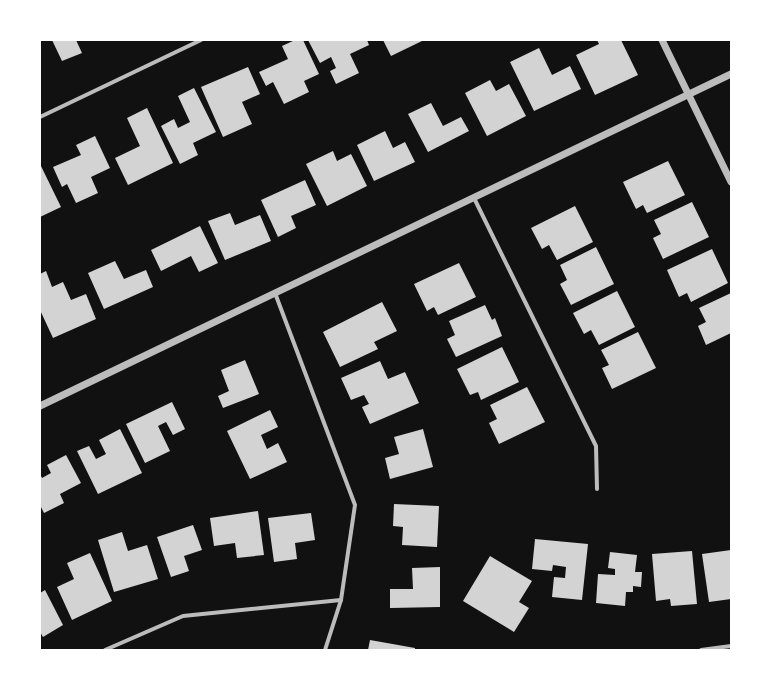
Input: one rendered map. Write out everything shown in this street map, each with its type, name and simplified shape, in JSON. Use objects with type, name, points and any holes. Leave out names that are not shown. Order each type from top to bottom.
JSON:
[{"type":"street","points":[[40,117],[201,40]]},
{"type":"street","points":[[662,40],[731,182]]},
{"type":"street","points":[[40,406],[731,74]]},
{"type":"street","points":[[474,198],[596,446],[597,489]]},
{"type":"street","points":[[275,293],[355,505],[341,600],[325,650]]},
{"type":"street","points":[[106,650],[183,616],[341,600]]},
{"type":"street","points":[[701,650],[731,646]]},
{"type":"building","points":[[52,40],[76,40],[82,53],[62,61]]},
{"type":"building","points":[[295,40],[303,40],[319,74],[304,81],[309,92],[284,104],[273,82],[266,86],[259,72],[288,59],[282,46]]},
{"type":"building","points":[[308,40],[367,40],[369,45],[350,54],[359,73],[336,84],[330,71],[336,68],[331,57],[320,63]]},
{"type":"building","points":[[383,40],[421,40],[422,41],[391,56]]},
{"type":"building","points":[[597,40],[621,40],[638,75],[595,95],[576,55],[599,44]]},
{"type":"building","points":[[539,48],[552,75],[570,66],[581,89],[534,111],[510,62]]},
{"type":"building","points":[[248,67],[260,94],[242,102],[252,124],[223,137],[201,87]]},
{"type":"building","points":[[490,80],[496,91],[509,84],[526,116],[487,136],[465,93]]},
{"type":"building","points":[[194,88],[216,132],[193,143],[198,155],[180,164],[161,126],[174,119],[178,128],[190,122],[178,96]]},
{"type":"building","points":[[431,103],[443,126],[461,117],[469,131],[428,152],[408,114]]},
{"type":"building","points":[[147,108],[173,163],[128,185],[115,158],[140,146],[127,118]]},
{"type":"building","points":[[385,131],[393,148],[405,142],[415,162],[374,181],[357,145]]},
{"type":"building","points":[[95,136],[110,168],[91,177],[98,193],[76,203],[67,184],[62,187],[53,167],[81,155],[76,145]]},
{"type":"building","points":[[333,151],[337,161],[351,154],[367,186],[327,206],[306,164]]},
{"type":"building","points":[[668,161],[685,195],[647,213],[643,205],[636,209],[623,182]]},
{"type":"building","points":[[40,164],[61,207],[40,217]]},
{"type":"building","points":[[305,180],[316,205],[291,216],[296,228],[278,237],[261,200]]},
{"type":"building","points":[[692,202],[709,237],[663,259],[653,238],[661,234],[654,220]]},
{"type":"building","points":[[575,206],[593,242],[557,260],[549,245],[542,249],[531,228]]},
{"type":"building","points":[[230,213],[235,225],[260,215],[271,241],[225,260],[208,221]]},
{"type":"building","points":[[200,226],[218,263],[199,272],[191,256],[161,271],[151,250]]},
{"type":"building","points":[[596,247],[614,284],[571,305],[560,284],[567,280],[560,265]]},
{"type":"building","points":[[712,249],[728,283],[691,302],[687,293],[679,297],[667,270]]},
{"type":"building","points":[[115,261],[124,279],[146,270],[153,287],[104,309],[88,273]]},
{"type":"building","points":[[459,263],[476,297],[438,315],[434,307],[427,311],[414,284]]},
{"type":"building","points":[[46,271],[52,287],[63,282],[71,300],[86,294],[96,319],[53,338],[40,310],[40,274]]},
{"type":"building","points":[[617,291],[635,327],[599,345],[591,330],[584,334],[573,313]]},
{"type":"building","points":[[731,293],[731,333],[706,345],[698,326],[706,322],[699,308]]},
{"type":"building","points":[[382,302],[397,331],[374,342],[378,349],[340,367],[323,332]]},
{"type":"building","points":[[485,305],[492,320],[495,318],[502,336],[456,357],[447,339],[455,335],[449,321]]},
{"type":"building","points":[[638,332],[656,368],[612,389],[602,368],[609,365],[601,350]]},
{"type":"building","points":[[502,347],[519,382],[481,400],[478,392],[470,395],[457,369]]},
{"type":"building","points":[[245,360],[259,394],[223,408],[218,396],[229,391],[221,370]]},
{"type":"building","points":[[380,361],[388,379],[405,372],[419,403],[370,424],[362,407],[369,404],[364,395],[351,400],[341,378]]},
{"type":"building","points":[[527,387],[545,422],[499,444],[489,423],[497,419],[490,405]]},
{"type":"building","points":[[172,402],[185,429],[173,435],[166,422],[158,426],[170,451],[145,463],[126,424]]},
{"type":"building","points":[[270,410],[278,427],[261,435],[267,449],[278,443],[287,462],[250,479],[227,431]]},
{"type":"building","points":[[120,429],[142,473],[98,494],[77,451],[89,446],[96,459],[106,454],[99,440]]},
{"type":"building","points":[[423,429],[433,467],[390,479],[385,458],[399,454],[394,437]]},
{"type":"building","points":[[66,455],[81,483],[60,494],[64,503],[44,513],[40,505],[40,474],[42,478],[51,473],[47,465]]},
{"type":"building","points":[[394,504],[439,506],[437,547],[402,545],[403,527],[393,526]]},
{"type":"building","points":[[258,511],[264,555],[237,558],[235,543],[214,546],[210,518]]},
{"type":"building","points":[[311,513],[315,540],[295,543],[297,559],[274,562],[268,518]]},
{"type":"building","points":[[193,525],[202,550],[184,556],[189,571],[171,577],[157,537]]},
{"type":"building","points":[[122,532],[128,551],[147,545],[158,579],[114,592],[98,540]]},
{"type":"building","points":[[535,539],[588,544],[582,600],[552,597],[554,577],[565,578],[566,567],[553,565],[552,571],[532,569]]},
{"type":"building","points":[[731,550],[731,599],[709,602],[702,554]]},
{"type":"building","points":[[692,551],[697,604],[671,606],[670,599],[656,601],[652,554]]},
{"type":"building","points":[[610,552],[637,555],[635,572],[642,572],[641,587],[633,586],[633,592],[626,592],[625,606],[596,603],[598,574],[615,575],[615,569],[608,568]]},
{"type":"building","points":[[90,553],[112,601],[72,620],[57,587],[74,579],[67,563]]},
{"type":"building","points":[[490,556],[532,581],[519,602],[529,608],[514,632],[463,601]]},
{"type":"building","points":[[440,567],[440,607],[390,608],[390,589],[413,589],[412,568]]},
{"type":"building","points":[[45,590],[63,625],[43,637],[40,632],[40,593]]},
{"type":"building","points":[[370,640],[415,648],[415,650],[368,650]]}]
